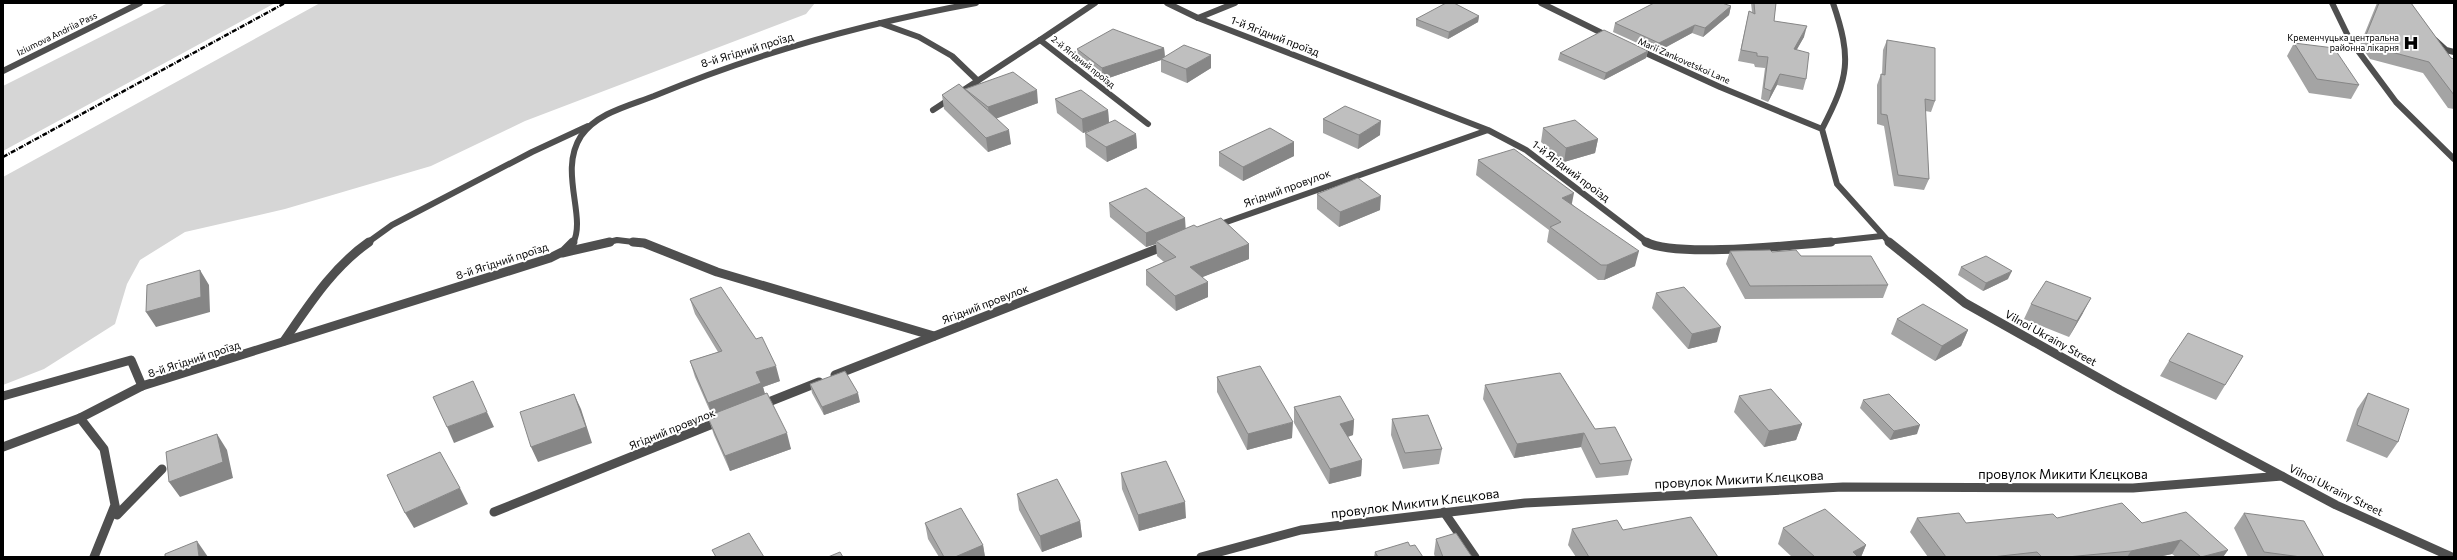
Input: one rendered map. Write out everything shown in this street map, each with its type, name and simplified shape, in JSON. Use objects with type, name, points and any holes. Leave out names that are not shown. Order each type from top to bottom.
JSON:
[{"type":"street","name":"Iziumova Andriia Pass","points":[[3,71],[140,3]]},
{"type":"street","name":"8-й Ягідний проїзд","points":[[3,447],[80,418],[142,386],[561,253],[572,245],[577,230],[572,192],[573,152],[576,141],[588,126],[599,118],[631,103],[716,70],[880,23],[976,3]]},
{"type":"street","name":"2-й Ягідний проїзд","points":[[1095,3],[1040,40],[1148,124]]},
{"type":"street","name":"1-й Ягідний проїзд","points":[[1167,3],[1198,18],[1488,130],[1526,150],[1648,243],[1672,250],[1716,249],[1855,240],[1882,236]]},
{"type":"street","points":[[1198,18],[1234,3]]},
{"type":"street","points":[[1541,3],[1620,41]]},
{"type":"street","points":[[1822,129],[1841,91],[1846,53],[1840,23],[1833,3]]},
{"type":"street","points":[[2332,3],[2350,40],[2396,102],[2454,159]]},
{"type":"street","points":[[880,23],[919,37],[952,56],[978,82]]},
{"type":"street","points":[[2431,37],[2446,50],[2454,52]]},
{"type":"street","points":[[933,110],[978,82],[1040,40]]},
{"type":"street","name":"Marii Zankovetskoi Lane","points":[[1627,45],[1720,88],[1822,129]]},
{"type":"street","points":[[284,341],[318,291],[350,254],[392,225],[532,152],[588,126]]},
{"type":"street","name":"Vilnoi Ukrainy Street","points":[[1822,129],[1837,184],[1882,236],[1965,303],[2120,390],[2336,505],[2452,557]]},
{"type":"street","name":"Ягідний провулок","points":[[1206,230],[1265,207],[1488,130]]},
{"type":"street","points":[[561,253],[617,240],[644,243],[717,272],[934,336]]},
{"type":"street","name":"Ягідний провулок","points":[[751,409],[1177,241]]},
{"type":"street","points":[[3,396],[131,360],[142,386]]},
{"type":"street","points":[[80,418],[104,449],[118,515]]},
{"type":"street","name":"Ягідний провулок","points":[[494,512],[729,418]]},
{"type":"street","points":[[118,515],[162,469]]},
{"type":"street","name":"провулок Микити Клєцкова","points":[[1201,557],[1301,530],[1525,503],[1843,487],[2134,488],[2282,476]]},
{"type":"street","points":[[94,557],[115,505],[118,515]]},
{"type":"street","points":[[1444,512],[1475,557]]},
{"type":"shaded area","points":[[168,3],[275,3],[3,151],[3,86]]},
{"type":"shaded area","points":[[320,3],[815,3],[806,14],[525,121],[431,166],[285,209],[185,232],[140,260],[127,284],[115,324],[44,369],[3,385],[3,177]]},
{"type":"building","points":[[1446,3],[1454,3],[1479,16],[1449,32],[1416,19]]},
{"type":"building","points":[[1654,3],[1722,3],[1731,6],[1705,28],[1695,25],[1659,43],[1615,23]]},
{"type":"building","points":[[1754,3],[1776,3],[1774,21],[1807,26],[1794,49],[1809,53],[1806,79],[1780,74],[1771,91],[1764,88],[1768,57],[1757,56],[1757,53],[1741,50],[1749,11],[1755,14]]},
{"type":"building","points":[[2379,3],[2411,3],[2451,58],[2454,59],[2454,95],[2429,62],[2376,48],[2366,35]]},
{"type":"building","points":[[1113,29],[1164,48],[1102,68],[1077,49]]},
{"type":"building","points":[[1604,30],[1648,51],[1606,73],[1560,53]]},
{"type":"building","points":[[1887,40],[1935,48],[1935,101],[1925,99],[1929,179],[1898,175],[1887,115],[1881,114],[1881,74],[1885,75]]},
{"type":"building","points":[[2294,43],[2334,48],[2359,85],[2317,79]]},
{"type":"building","points":[[1184,45],[1211,55],[1186,69],[1161,59]]},
{"type":"building","points":[[1013,72],[1037,90],[988,107],[965,89]]},
{"type":"building","points":[[959,84],[1009,130],[986,138],[942,95]]},
{"type":"building","points":[[1081,90],[1108,110],[1082,119],[1055,99]]},
{"type":"building","points":[[1345,106],[1381,121],[1359,135],[1323,119]]},
{"type":"building","points":[[1115,120],[1136,134],[1106,147],[1085,133]]},
{"type":"building","points":[[1575,120],[1598,139],[1566,148],[1543,128]]},
{"type":"building","points":[[1270,128],[1294,142],[1243,167],[1219,152]]},
{"type":"building","points":[[1514,149],[1574,193],[1562,198],[1639,251],[1607,265],[1601,265],[1550,227],[1561,222],[1478,160]]},
{"type":"building","points":[[1358,178],[1381,196],[1340,212],[1317,194]]},
{"type":"building","points":[[1146,188],[1185,218],[1146,233],[1109,203]]},
{"type":"building","points":[[1221,218],[1249,244],[1190,267],[1208,282],[1175,296],[1146,270],[1176,257],[1156,241],[1194,225],[1197,227]]},
{"type":"building","points":[[1770,250],[1772,252],[1796,250],[1801,256],[1871,256],[1888,285],[1750,286],[1730,251]]},
{"type":"building","points":[[1986,256],[2012,271],[1986,283],[1961,267]]},
{"type":"building","points":[[200,270],[201,297],[146,312],[147,285]]},
{"type":"building","points":[[2046,281],[2091,298],[2077,321],[2031,304]]},
{"type":"building","points":[[721,287],[756,339],[762,337],[776,366],[756,372],[761,383],[708,403],[690,361],[722,351],[690,299]]},
{"type":"building","points":[[1684,287],[1721,327],[1692,334],[1656,293]]},
{"type":"building","points":[[1923,304],[1968,330],[1942,346],[1897,319]]},
{"type":"building","points":[[2188,333],[2243,356],[2225,385],[2169,361]]},
{"type":"building","points":[[1260,366],[1293,422],[1248,434],[1217,377]]},
{"type":"building","points":[[845,371],[858,393],[822,407],[810,384]]},
{"type":"building","points":[[1560,373],[1595,429],[1615,427],[1632,460],[1600,464],[1584,433],[1517,444],[1485,385]]},
{"type":"building","points":[[473,381],[487,412],[447,427],[433,397]]},
{"type":"building","points":[[1771,389],[1802,424],[1769,431],[1739,396]]},
{"type":"building","points":[[767,393],[787,433],[725,456],[709,420],[715,418],[713,414]]},
{"type":"building","points":[[2368,393],[2409,409],[2398,442],[2357,425]]},
{"type":"building","points":[[574,394],[586,427],[531,447],[520,412]]},
{"type":"building","points":[[1889,394],[1920,425],[1894,431],[1863,400]]},
{"type":"building","points":[[1340,396],[1354,420],[1340,424],[1362,460],[1330,469],[1294,407]]},
{"type":"building","points":[[1428,415],[1442,449],[1405,453],[1392,419]]},
{"type":"building","points":[[217,434],[223,462],[169,482],[166,452]]},
{"type":"building","points":[[440,452],[460,488],[405,513],[387,475]]},
{"type":"building","points":[[1166,461],[1185,502],[1138,515],[1121,473]]},
{"type":"building","points":[[1057,479],[1080,521],[1040,536],[1017,494]]},
{"type":"building","points":[[2122,503],[2142,523],[2186,512],[2228,550],[2201,557],[2181,540],[2131,551],[2067,557],[2042,557],[2037,552],[1992,557],[1946,557],[1917,518],[1959,513],[1966,523],[2053,514],[2057,518]]},
{"type":"building","points":[[961,508],[983,545],[955,557],[944,557],[925,523]]},
{"type":"building","points":[[1825,509],[1866,545],[1853,552],[1858,557],[1815,557],[1783,528]]},
{"type":"building","points":[[2244,513],[2304,521],[2324,557],[2301,557],[2264,552]]},
{"type":"building","points":[[1691,517],[1718,557],[1589,557],[1572,529],[1617,520],[1623,530]]},
{"type":"building","points":[[749,533],[764,557],[716,557],[712,550]]},
{"type":"building","points":[[1456,533],[1472,557],[1443,557],[1436,539]]},
{"type":"building","points":[[197,541],[199,557],[165,557],[165,554]]},
{"type":"building","points":[[1408,542],[1410,546],[1415,545],[1423,557],[1378,557],[1375,552]]},
{"type":"building","points":[[840,552],[843,557],[828,557]]},
{"type":"railway","points":[[3,157],[285,3]]},
{"type":"place","name":"Кременчуцька центральна районна лікарня","points":[[2411,43]]}]
